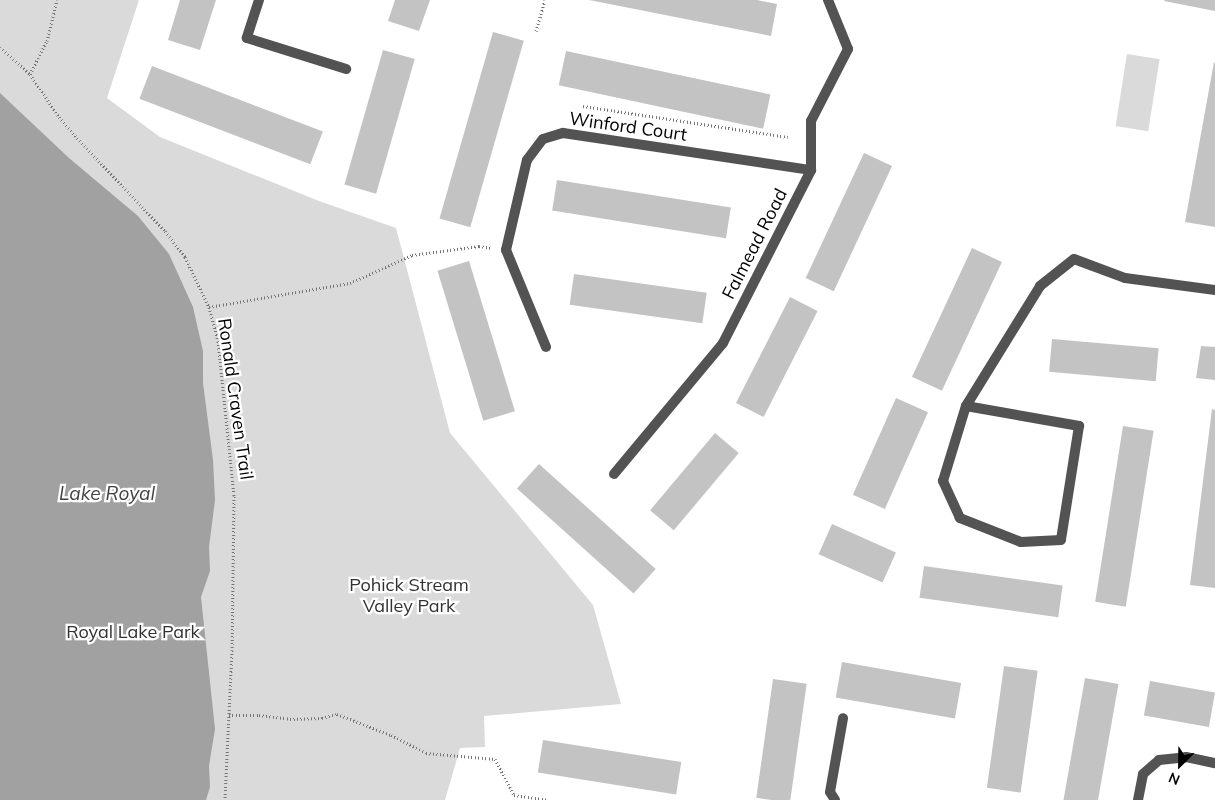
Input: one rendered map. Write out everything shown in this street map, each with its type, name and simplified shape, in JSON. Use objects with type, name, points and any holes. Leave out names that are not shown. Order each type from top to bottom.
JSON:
[{"type":"street","points":[[259,0],[247,38],[346,69]]},
{"type":"street","name":"Falmead Road","points":[[614,474],[724,343],[811,170],[811,121],[848,49],[828,0]]},
{"type":"street","name":"Winford Court","points":[[506,250],[528,160],[543,139],[563,132],[811,170]]},
{"type":"street","points":[[506,250],[546,347]]},
{"type":"street","points":[[966,406],[1079,426],[1061,540],[1021,542],[960,518],[944,481],[966,406],[1040,286],[1074,259],[1125,278],[1215,290]]},
{"type":"street","points":[[835,800],[830,792],[843,718]]},
{"type":"street","points":[[1138,800],[1143,774],[1159,760],[1186,757],[1215,763]]},
{"type":"path","points":[[30,74],[47,41],[57,0]]},
{"type":"path","points":[[536,31],[545,0]]},
{"type":"path","name":"Ronald Craven Trail","points":[[0,47],[30,74],[59,117],[164,231],[185,257],[209,307],[218,348],[234,496],[225,800]]},
{"type":"path","points":[[584,106],[788,137]]},
{"type":"path","points":[[209,307],[350,283],[412,255],[479,246],[506,250]]},
{"type":"path","points":[[229,715],[259,715],[290,719],[322,718],[337,714],[392,735],[426,753],[495,759],[514,795],[548,800]]},
{"type":"green space","points":[[0,0],[139,0],[107,98],[160,137],[319,201],[396,228],[450,433],[593,605],[621,704],[484,716],[485,747],[460,748],[445,800],[0,800]]},
{"type":"green space","points":[[1127,54],[1160,59],[1148,131],[1116,126]]},
{"type":"water","name":"Lake Royal","points":[[0,93],[69,158],[138,216],[169,254],[193,307],[203,351],[203,383],[213,460],[215,500],[209,547],[210,571],[201,597],[215,729],[209,766],[210,787],[206,800],[0,800]]},
{"type":"building","points":[[180,0],[216,0],[200,50],[168,40]]},
{"type":"building","points":[[395,0],[430,0],[419,31],[388,21]]},
{"type":"building","points":[[589,0],[757,0],[777,4],[771,36]]},
{"type":"building","points":[[1165,0],[1215,0],[1215,11],[1164,1]]},
{"type":"building","points":[[493,32],[524,41],[470,227],[440,218]]},
{"type":"building","points":[[383,50],[415,59],[376,194],[344,185]]},
{"type":"building","points":[[566,51],[770,94],[763,129],[559,85]]},
{"type":"building","points":[[1215,63],[1215,227],[1185,222]]},
{"type":"building","points":[[152,66],[323,132],[310,164],[139,99]]},
{"type":"building","points":[[864,153],[892,166],[834,291],[806,278]]},
{"type":"building","points":[[557,180],[731,208],[726,238],[552,211]]},
{"type":"building","points":[[972,248],[1002,262],[942,391],[912,377]]},
{"type":"building","points":[[469,261],[515,411],[483,421],[437,271]]},
{"type":"building","points":[[574,274],[707,293],[702,323],[570,305]]},
{"type":"building","points":[[790,297],[818,311],[764,417],[736,403]]},
{"type":"building","points":[[1052,339],[1159,348],[1156,381],[1049,372]]},
{"type":"building","points":[[1201,346],[1215,347],[1215,380],[1196,378]]},
{"type":"building","points":[[896,398],[928,412],[885,509],[853,495]]},
{"type":"building","points":[[1212,409],[1215,410],[1215,588],[1190,585]]},
{"type":"building","points":[[1123,426],[1154,431],[1126,607],[1095,602]]},
{"type":"building","points":[[715,433],[739,453],[674,530],[650,510]]},
{"type":"building","points":[[539,464],[656,569],[634,594],[517,489]]},
{"type":"building","points":[[832,524],[896,552],[883,583],[819,554]]},
{"type":"building","points":[[924,566],[1063,585],[1058,617],[920,598]]},
{"type":"building","points":[[842,662],[961,683],[955,718],[836,697]]},
{"type":"building","points":[[1004,666],[1038,671],[1021,793],[987,788]]},
{"type":"building","points":[[1085,678],[1118,684],[1098,800],[1063,800]]},
{"type":"building","points":[[773,679],[807,684],[790,800],[756,798]]},
{"type":"building","points":[[1150,681],[1215,692],[1209,727],[1144,715]]},
{"type":"building","points":[[543,740],[681,762],[676,794],[538,773]]},
{"type":"park label","name":"Pohick Stream Valley Park","points":[[409,596]]},
{"type":"park label","name":"Royal Lake Park","points":[[133,632]]}]
